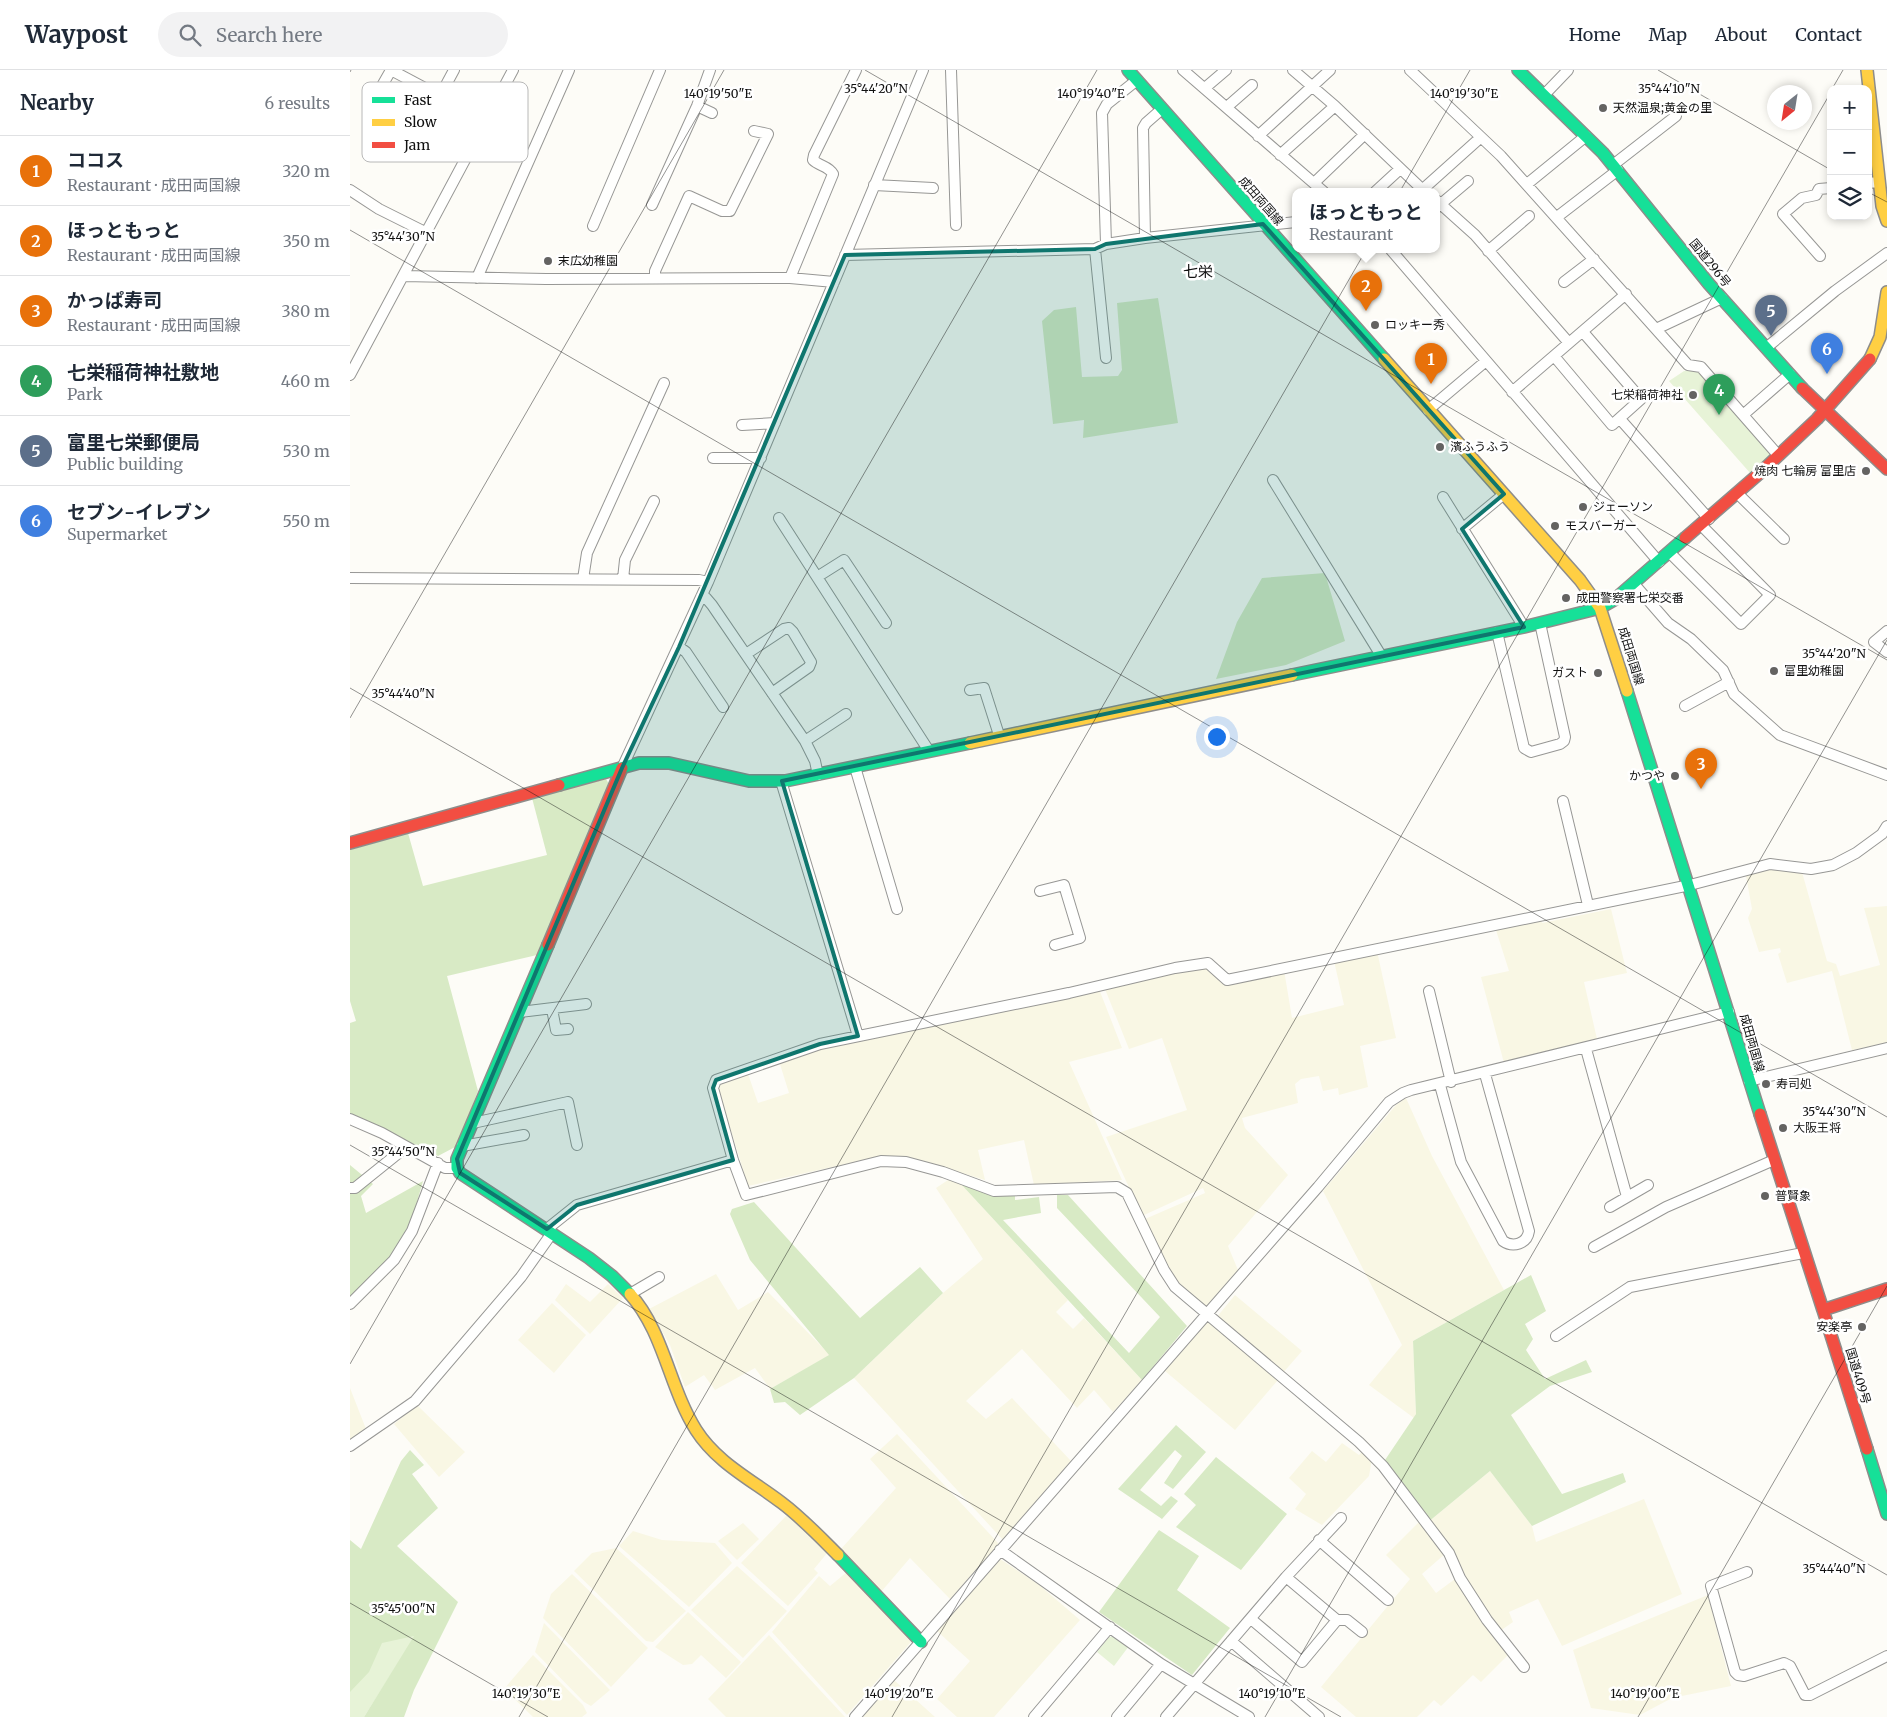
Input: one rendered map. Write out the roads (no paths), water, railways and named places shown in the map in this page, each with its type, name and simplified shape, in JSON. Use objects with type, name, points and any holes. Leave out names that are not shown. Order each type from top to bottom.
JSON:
[{"type":"main road","name":"成田両国線","points":[[1128,70],[1580,580],[1600,608],[1690,884],[1749,1081],[1803,1253],[1823,1310]]},
{"type":"main road","name":"国道296号","points":[[1518,70],[1616,167],[1722,298],[1824,411],[1887,469]]},
{"type":"main road","points":[[1866,70],[1874,182],[1887,221]]},
{"type":"main road","points":[[350,843],[639,763],[669,763],[749,781],[781,781],[1540,623],[1600,608],[1634,584],[1670,553],[1824,411],[1872,357],[1880,337],[1887,292]]},
{"type":"main road","points":[[622,768],[462,1146],[457,1159],[457,1168],[460,1173],[602,1268],[630,1294],[653,1330],[687,1415],[707,1445],[718,1457],[783,1504],[808,1525],[921,1642]]},
{"type":"main road","points":[[1823,1310],[1887,1290]]},
{"type":"main road","name":"国道409号","points":[[1823,1310],[1887,1514]]},
{"type":"street","points":[[385,82],[391,70],[413,82]]},
{"type":"street","points":[[448,82],[454,70]]},
{"type":"street","points":[[507,82],[513,70]]},
{"type":"street","points":[[477,278],[569,70]]},
{"type":"street","points":[[593,226],[660,70]]},
{"type":"street","points":[[652,205],[697,106],[710,70]]},
{"type":"street","points":[[790,278],[833,174],[831,170],[813,160],[814,155],[856,70]]},
{"type":"street","points":[[622,768],[708,582],[924,70]]},
{"type":"street","points":[[951,70],[956,225]]},
{"type":"street","points":[[1206,88],[1226,70]]},
{"type":"street","points":[[1294,70],[1335,106],[1421,188]]},
{"type":"street","points":[[1258,136],[1311,85],[1330,70]]},
{"type":"street","points":[[1410,70],[1527,184],[1688,365],[1701,367],[1778,455]]},
{"type":"street","points":[[1544,95],[1568,70]]},
{"type":"street","points":[[1187,71],[1228,106],[1258,136],[1320,188]]},
{"type":"street","points":[[1106,244],[1102,113],[1107,104],[1137,80]]},
{"type":"street","points":[[1228,106],[1252,85]]},
{"type":"street","points":[[697,106],[712,113]]},
{"type":"street","points":[[1280,155],[1335,106]]},
{"type":"street","points":[[1144,238],[1143,128],[1162,109]]},
{"type":"street","points":[[1557,217],[1676,116]]},
{"type":"street","points":[[655,277],[659,262],[689,196],[722,211],[730,210],[768,134],[754,131]]},
{"type":"street","points":[[1314,183],[1365,134]]},
{"type":"street","points":[[1527,184],[1586,136]]},
{"type":"street","points":[[1427,188],[1480,138]]},
{"type":"street","points":[[350,375],[465,162]]},
{"type":"street","points":[[1379,188],[1400,169]]},
{"type":"street","points":[[1440,202],[1468,181]]},
{"type":"street","points":[[874,185],[933,188]]},
{"type":"street","points":[[1820,256],[1783,214],[1802,198],[1816,195],[1819,189],[1827,188]]},
{"type":"street","points":[[350,190],[379,209],[427,233]]},
{"type":"street","points":[[1440,206],[1475,235],[1570,343]]},
{"type":"street","points":[[1488,251],[1529,216]]},
{"type":"street","points":[[845,255],[1095,249],[1106,244],[1144,238],[1292,222]]},
{"type":"street","points":[[1095,249],[1106,358]]},
{"type":"street","points":[[1394,253],[1659,562]]},
{"type":"street","points":[[1766,348],[1835,291],[1887,253]]},
{"type":"street","points":[[1564,282],[1594,259]]},
{"type":"street","points":[[404,276],[477,278],[790,278],[834,282]]},
{"type":"street","points":[[1512,392],[1626,294]]},
{"type":"street","points":[[1656,329],[1722,298]]},
{"type":"street","points":[[1554,356],[1612,425],[1620,419],[1641,399],[1583,332]]},
{"type":"street","points":[[1428,410],[1486,361]]},
{"type":"street","points":[[1743,415],[1790,374]]},
{"type":"street","points":[[583,579],[587,553],[664,383]]},
{"type":"street","points":[[1620,419],[1705,522],[1770,595],[1741,624],[1670,553]]},
{"type":"street","points":[[742,425],[775,423]]},
{"type":"street","points":[[713,458],[760,458]]},
{"type":"street","points":[[1273,480],[1382,656]]},
{"type":"street","points":[[1737,493],[1784,539]]},
{"type":"street","points":[[1462,529],[1504,494]]},
{"type":"street","points":[[1443,497],[1524,626]]},
{"type":"street","points":[[623,579],[624,560],[654,501]]},
{"type":"street","points":[[779,518],[929,750]]},
{"type":"street","points":[[817,577],[844,560],[886,623]]},
{"type":"street","points":[[350,578],[623,579],[708,582]]},
{"type":"street","points":[[1634,584],[1668,623],[1691,639],[1723,670],[1734,694],[1780,735],[1887,772]]},
{"type":"street","points":[[701,597],[706,598],[712,605],[805,741],[815,761],[818,774]]},
{"type":"street","points":[[1497,632],[1524,748],[1531,752],[1560,744],[1564,742],[1565,737],[1540,623]]},
{"type":"street","points":[[746,654],[784,629],[789,628],[793,632],[811,662],[809,667],[772,692]]},
{"type":"street","points":[[1887,631],[1874,642],[1887,652]]},
{"type":"street","points":[[678,647],[686,652],[723,707]]},
{"type":"street","points":[[1685,706],[1729,682]]},
{"type":"street","points":[[970,690],[984,688],[999,735]]},
{"type":"street","points":[[805,741],[846,714]]},
{"type":"street","points":[[855,767],[897,909]]},
{"type":"street","points":[[781,781],[858,1036]]},
{"type":"street","points":[[1563,801],[1588,905]]},
{"type":"street","points":[[1524,1668],[1487,1620],[1460,1578],[1449,1553],[1384,1466],[1359,1442],[1175,1287],[1164,1270],[1127,1193],[1117,1187],[994,1191],[934,1169],[906,1162],[881,1160],[746,1195],[733,1160],[713,1088],[716,1080],[820,1044],[1070,993],[1175,968],[1208,963],[1227,980],[1690,884],[1770,864],[1811,869],[1832,866],[1856,853],[1885,832]]},
{"type":"street","points":[[1040,891],[1064,885],[1080,938],[1055,945]]},
{"type":"street","points":[[1429,991],[1461,1162],[1503,1241],[1512,1245],[1520,1244],[1528,1237],[1529,1231],[1485,1074]]},
{"type":"street","points":[[520,1012],[586,1004]]},
{"type":"street","points":[[552,1009],[556,1030],[568,1029]]},
{"type":"street","points":[[855,1717],[1389,1102],[1403,1093],[1729,1012]]},
{"type":"street","points":[[1749,1081],[1887,1048]]},
{"type":"street","points":[[1586,1049],[1627,1197]]},
{"type":"street","points":[[473,1123],[568,1102],[577,1145]]},
{"type":"street","points":[[350,1119],[446,1168],[457,1168]]},
{"type":"street","points":[[462,1146],[524,1135]]},
{"type":"street","points":[[350,1188],[355,1188],[406,1147]]},
{"type":"street","points":[[350,1446],[415,1401],[521,1277],[549,1231],[577,1205],[733,1160]]},
{"type":"street","points":[[1594,1247],[1666,1207],[1774,1160]]},
{"type":"street","points":[[350,1304],[394,1260],[412,1231],[438,1164]]},
{"type":"street","points":[[1610,1207],[1648,1185]]},
{"type":"street","points":[[1556,1336],[1630,1287],[1803,1253]]},
{"type":"street","points":[[630,1294],[659,1277]]},
{"type":"street","points":[[1168,1717],[1193,1685],[1286,1577],[1341,1518]]},
{"type":"street","points":[[1319,1540],[1388,1600]]},
{"type":"street","points":[[1000,1550],[1161,1664],[1249,1717]]},
{"type":"street","points":[[1747,1572],[1711,1586],[1735,1672],[1738,1675],[1744,1676],[1784,1663],[1790,1666],[1805,1695],[1810,1696],[1887,1656]]},
{"type":"street","points":[[1286,1577],[1337,1620],[1348,1620],[1362,1632]]},
{"type":"street","points":[[1251,1619],[1302,1662],[1337,1620]]},
{"type":"street","points":[[1034,1717],[1110,1627]]},
{"type":"street","points":[[1231,1641],[1319,1717]]},
{"type":"street","points":[[1117,1717],[1161,1664]]},
{"type":"place","name":"天然温泉;黄金の里","points":[[1603,108]]},
{"type":"place","name":"末広幼稚園","points":[[548,261]]},
{"type":"place","name":"ほっともっと","points":[[1366,311]]},
{"type":"place","name":"ロッキー秀","points":[[1375,325]]},
{"type":"place","name":"富里七栄郵便局","points":[[1771,336]]},
{"type":"place","name":"セブン-イレブン","points":[[1827,374]]},
{"type":"place","name":"ココス","points":[[1431,384]]},
{"type":"place","name":"七栄稲荷神社","points":[[1693,395]]},
{"type":"place","name":"七栄稲荷神社敷地","points":[[1719,415]]},
{"type":"place","name":"濱ふうふう","points":[[1440,447]]},
{"type":"place","name":"焼肉 七輪房 富里店","points":[[1866,471]]},
{"type":"place","name":"ジェーソン","points":[[1583,507]]},
{"type":"place","name":"モスバーガー","points":[[1555,526]]},
{"type":"place","name":"成田警察署七栄交番","points":[[1566,598]]},
{"type":"place","name":"富里幼稚園","points":[[1774,671]]},
{"type":"place","name":"ガスト","points":[[1598,673]]},
{"type":"place","name":"かつや","points":[[1675,776]]},
{"type":"place","name":"かっぱ寿司","points":[[1701,789]]},
{"type":"place","name":"寿司処","points":[[1766,1084]]},
{"type":"place","name":"大阪王将","points":[[1783,1128]]},
{"type":"place","name":"普賢象","points":[[1765,1196]]},
{"type":"place","name":"安楽亭","points":[[1862,1327]]},
{"type":"district","name":"七栄","points":[[1198,272]]}]
